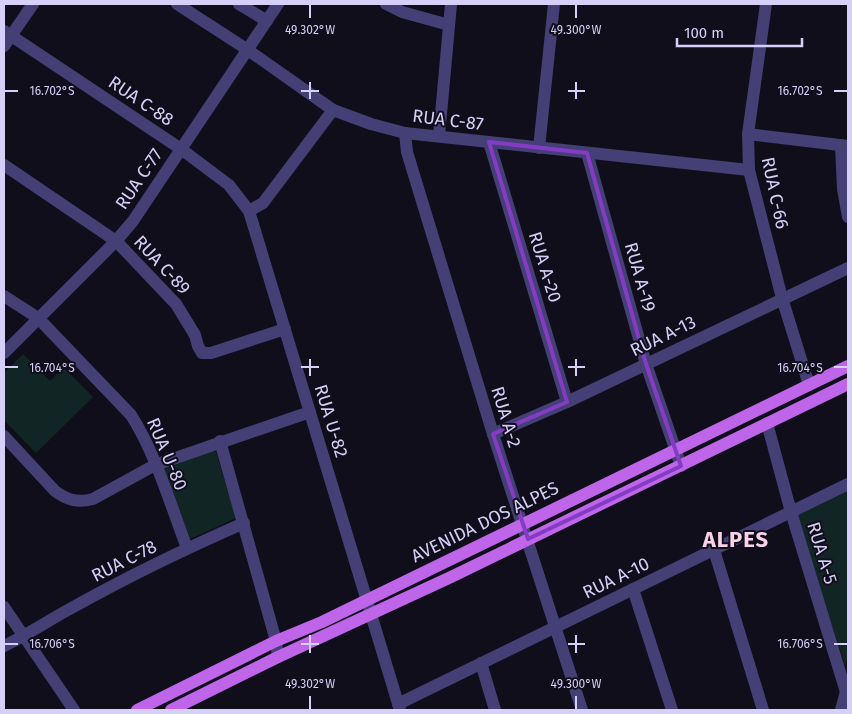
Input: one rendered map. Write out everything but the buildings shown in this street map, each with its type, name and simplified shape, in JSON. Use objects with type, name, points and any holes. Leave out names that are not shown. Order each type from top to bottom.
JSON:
[{"type":"main road","name":"AVENIDA DOS ALPES","points":[[137,710],[155,706],[276,641],[322,622],[848,366]]},
{"type":"main road","name":"AVENIDA DOS ALPES","points":[[171,710],[848,384]]},
{"type":"street","points":[[6,38],[33,4]]},
{"type":"street","name":"RUA C-87","points":[[177,4],[248,50],[333,110],[371,124],[406,132],[749,170]]},
{"type":"street","points":[[239,4],[266,21]]},
{"type":"street","name":"RUA C-77","points":[[4,353],[116,241],[133,221],[278,4]]},
{"type":"street","points":[[386,4],[402,12],[449,25]]},
{"type":"street","points":[[439,136],[451,4]]},
{"type":"street","points":[[539,148],[554,4]]},
{"type":"street","name":"RUA C-66","points":[[766,4],[748,134],[749,170],[782,298],[809,385]]},
{"type":"street","name":"RUA C-88","points":[[6,38],[181,149],[229,185],[250,211]]},
{"type":"street","points":[[250,211],[263,203],[333,110]]},
{"type":"street","name":"RUA A-2","points":[[406,132],[407,152],[493,434],[582,710]]},
{"type":"street","points":[[748,134],[845,146],[843,189],[848,217]]},
{"type":"street","name":"RUA A-20","points":[[489,142],[567,402]]},
{"type":"street","name":"RUA A-19","points":[[587,153],[646,364],[681,466]]},
{"type":"street","name":"RUA C-89","points":[[4,165],[116,241],[176,304],[195,334],[202,353],[211,353],[285,329]]},
{"type":"street","name":"RUA U-82","points":[[250,211],[399,707]]},
{"type":"street","name":"RUA A-13","points":[[493,434],[567,402],[848,268]]},
{"type":"street","name":"RUA U-80","points":[[4,296],[38,318],[131,415],[139,427],[187,548]]},
{"type":"street","points":[[4,436],[54,491],[64,498],[76,501],[92,499],[155,465],[220,441],[310,412]]},
{"type":"street","name":"RUA A-5","points":[[767,423],[791,512],[847,686]]},
{"type":"street","points":[[220,441],[276,641],[278,657]]},
{"type":"street","name":"RUA A-10","points":[[399,707],[481,663],[848,484]]},
{"type":"street","name":"RUA C-78","points":[[4,646],[76,605],[187,548],[244,523]]},
{"type":"street","points":[[714,550],[763,710]]},
{"type":"street","points":[[633,589],[672,710]]},
{"type":"street","points":[[4,606],[74,710]]},
{"type":"street","points":[[481,663],[495,710]]},
{"type":"street","points":[[841,710],[847,686]]},
{"type":"highlighted area","points":[[489,142],[587,153],[646,364],[681,466],[528,539],[493,434],[567,402]]},
{"type":"green space","points":[[23,354],[50,381],[64,368],[93,397],[36,453],[4,420],[4,373]]},
{"type":"green space","points":[[208,449],[216,452],[236,518],[190,539],[162,469]]},
{"type":"green space","points":[[848,489],[848,655],[845,666],[796,515]]},
{"type":"district","name":"ALPES","points":[[736,539]]}]
